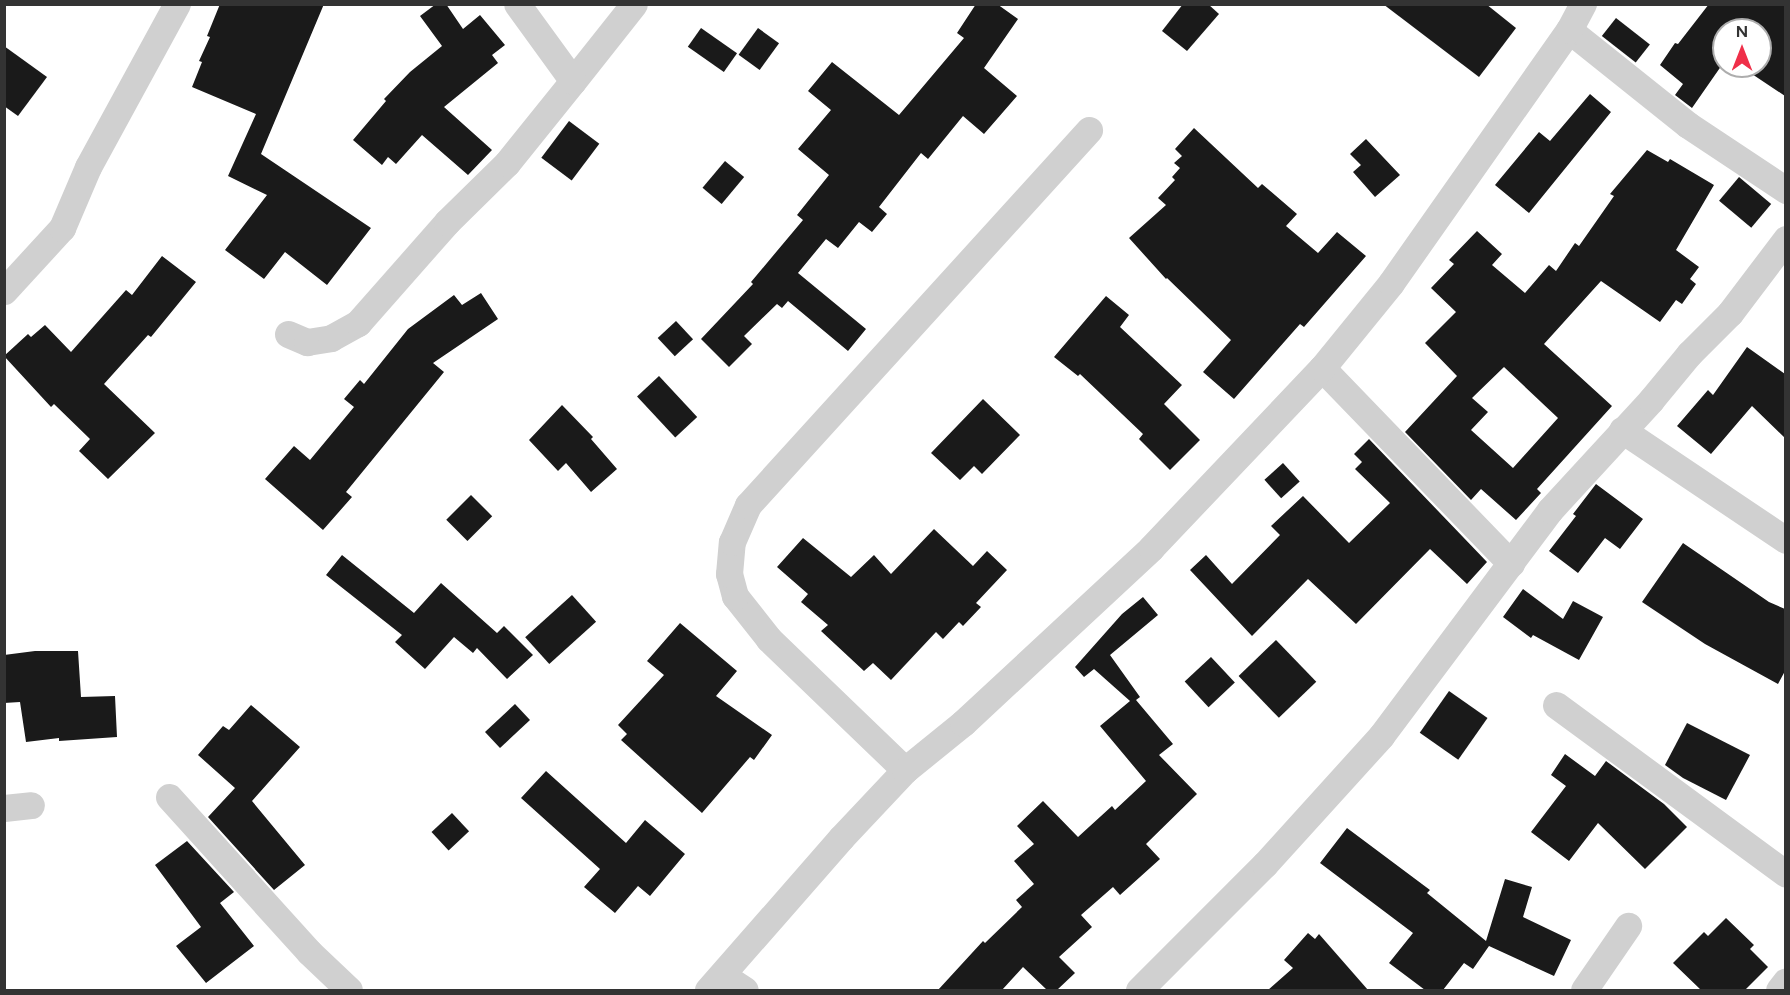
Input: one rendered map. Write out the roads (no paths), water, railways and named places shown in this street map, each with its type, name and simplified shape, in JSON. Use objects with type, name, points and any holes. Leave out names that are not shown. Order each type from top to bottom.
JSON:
[{"type":"street","points":[[4,291],[62,228],[88,167],[177,4]]},
{"type":"street","points":[[517,4],[573,81]]},
{"type":"street","points":[[288,334],[307,342],[331,338],[358,323],[447,222],[507,163],[634,4]]},
{"type":"street","points":[[745,990],[715,983],[841,838],[904,770],[963,723],[1151,548],[1322,368],[1391,283],[1569,30],[1583,4]]},
{"type":"street","points":[[1569,30],[1688,125],[1785,190]]},
{"type":"street","points":[[904,770],[769,639],[735,596],[729,574],[732,542],[748,505],[1089,130]]},
{"type":"street","points":[[1140,990],[1265,864],[1381,736],[1550,510],[1689,354],[1730,313],[1785,239]]},
{"type":"street","points":[[1322,368],[1511,564]]},
{"type":"street","points":[[1622,430],[1785,540]]},
{"type":"street","points":[[1556,705],[1785,874]]},
{"type":"street","points":[[169,797],[309,951],[349,990]]},
{"type":"street","points":[[4,808],[32,805]]},
{"type":"street","points":[[1584,990],[1628,926]]},
{"type":"street","points":[[1779,990],[1785,981]]}]
